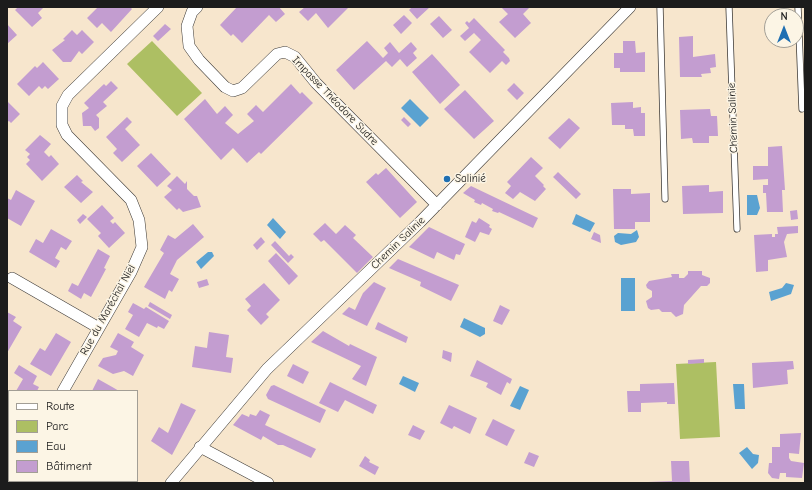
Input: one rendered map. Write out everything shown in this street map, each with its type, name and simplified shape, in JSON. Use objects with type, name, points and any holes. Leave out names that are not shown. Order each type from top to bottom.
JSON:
[{"type":"street","name":"Rue du Maréchal Niel","points":[[64,390],[131,272],[142,247],[139,220],[131,200],[67,135],[62,124],[62,106],[68,95],[158,7]]},
{"type":"street","name":"Impasse Théodore Sudre","points":[[197,7],[192,12],[187,26],[189,46],[199,60],[226,87],[233,91],[242,88],[277,54],[285,52],[295,57],[316,83],[437,205]]},
{"type":"street","name":"Chemin Salinie","points":[[171,483],[200,447],[268,369],[437,205],[630,7]]},
{"type":"street","points":[[12,278],[98,328]]},
{"type":"street","points":[[200,447],[268,483]]},
{"type":"lane","points":[[660,7],[665,200]]},
{"type":"lane","name":"Chemin Salinie","points":[[729,7],[737,229]]},
{"type":"lane","points":[[798,7],[802,109]]},
{"type":"green space","points":[[152,41],[202,93],[177,116],[127,64]]},
{"type":"green space","points":[[716,362],[720,437],[680,439],[676,364]]},
{"type":"water","points":[[410,99],[429,118],[420,127],[401,108]]},
{"type":"water","points":[[747,195],[757,195],[760,208],[757,215],[747,215]]},
{"type":"water","points":[[576,214],[595,223],[590,232],[572,224]]},
{"type":"water","points":[[273,218],[286,232],[280,239],[267,225]]},
{"type":"water","points":[[637,230],[639,237],[636,242],[621,245],[615,242],[614,236],[618,233],[631,234]]},
{"type":"water","points":[[208,252],[212,252],[214,256],[201,269],[196,262]]},
{"type":"water","points":[[621,278],[635,278],[635,311],[621,311]]},
{"type":"water","points":[[786,283],[794,285],[791,294],[771,301],[769,292],[782,288]]},
{"type":"water","points":[[464,318],[485,328],[485,334],[480,337],[460,327]]},
{"type":"water","points":[[403,376],[419,383],[415,392],[399,384]]},
{"type":"water","points":[[733,384],[744,384],[745,409],[735,409]]},
{"type":"water","points":[[520,386],[529,390],[520,410],[510,406]]},
{"type":"water","points":[[747,447],[753,454],[759,455],[758,463],[752,469],[739,453]]},
{"type":"building","points":[[18,7],[44,7],[38,13],[42,18],[32,27],[15,10]]},
{"type":"building","points":[[98,7],[130,7],[132,9],[111,32],[102,23],[97,28],[87,18]]},
{"type":"building","points":[[237,7],[279,7],[285,14],[276,22],[269,15],[242,43],[233,34],[231,36],[220,25]]},
{"type":"building","points":[[305,7],[349,7],[328,28],[316,13],[308,21],[299,12]]},
{"type":"building","points":[[412,7],[430,7],[417,19],[409,10]]},
{"type":"building","points":[[501,7],[530,7],[523,14],[531,23],[515,38],[499,22],[508,14]]},
{"type":"building","points":[[404,15],[412,23],[401,34],[393,25]]},
{"type":"building","points":[[439,16],[452,30],[443,38],[430,24]]},
{"type":"building","points":[[474,18],[505,50],[503,52],[510,61],[506,65],[502,61],[490,73],[469,52],[481,40],[474,33],[465,41],[460,36],[469,28],[465,23],[467,21],[469,23]]},
{"type":"building","points":[[7,24],[17,35],[7,44]]},
{"type":"building","points":[[165,24],[171,29],[158,41],[153,36]]},
{"type":"building","points":[[72,30],[77,35],[82,30],[94,42],[82,54],[79,51],[71,62],[63,62],[52,50],[65,40],[63,39]]},
{"type":"building","points":[[693,36],[693,57],[715,54],[716,67],[710,68],[711,73],[701,74],[702,77],[680,77],[679,37]]},
{"type":"building","points":[[367,41],[383,58],[388,53],[384,48],[390,42],[399,53],[411,42],[417,49],[413,53],[417,58],[407,67],[400,59],[392,67],[386,61],[354,90],[336,70]]},
{"type":"building","points":[[623,41],[635,41],[636,53],[645,52],[645,72],[620,72],[620,68],[614,68],[614,53],[623,53]]},
{"type":"building","points":[[432,54],[460,85],[440,104],[412,72]]},
{"type":"building","points":[[43,62],[59,79],[48,89],[45,86],[42,89],[39,86],[29,96],[17,84],[35,66],[37,68]]},
{"type":"building","points":[[111,81],[118,88],[103,102],[107,106],[96,115],[99,118],[99,128],[95,131],[91,126],[83,126],[82,113],[89,108],[84,103],[104,84],[106,86]]},
{"type":"building","points":[[514,83],[524,93],[517,100],[507,90]]},
{"type":"building","points":[[291,84],[300,94],[302,92],[313,103],[261,154],[259,152],[247,163],[233,148],[221,160],[184,119],[205,99],[217,114],[225,106],[233,115],[225,123],[238,134],[254,121],[247,114],[256,105],[263,112]]},
{"type":"building","points":[[465,90],[494,121],[474,139],[444,109]]},
{"type":"building","points":[[7,101],[20,114],[11,123],[9,121],[7,122]]},
{"type":"building","points":[[633,102],[633,108],[641,107],[641,113],[645,113],[645,136],[634,136],[633,129],[625,129],[625,125],[612,125],[611,103]]},
{"type":"building","points":[[710,109],[711,116],[717,116],[718,136],[709,136],[709,143],[693,143],[692,138],[681,139],[680,110]]},
{"type":"building","points":[[127,117],[132,122],[125,129],[140,145],[122,162],[113,153],[117,149],[106,137]]},
{"type":"building","points":[[404,117],[411,124],[408,127],[401,120]]},
{"type":"building","points":[[569,118],[580,128],[560,149],[548,138]]},
{"type":"building","points":[[40,135],[51,144],[44,152],[49,157],[51,155],[59,164],[42,181],[26,164],[30,160],[27,157],[30,154],[25,150]]},
{"type":"building","points":[[782,146],[785,190],[782,190],[783,212],[767,212],[766,193],[763,193],[763,185],[768,185],[768,179],[753,180],[753,166],[768,166],[768,147]]},
{"type":"building","points":[[151,153],[171,174],[157,187],[137,166]]},
{"type":"building","points":[[531,157],[543,168],[535,176],[546,189],[535,201],[520,192],[513,199],[505,193],[511,186],[507,182]]},
{"type":"building","points":[[386,168],[417,202],[400,218],[366,182],[376,173],[378,175]]},
{"type":"building","points":[[558,172],[581,194],[576,199],[553,177]]},
{"type":"building","points":[[77,175],[83,181],[81,182],[93,192],[81,203],[64,187]]},
{"type":"building","points":[[177,176],[185,184],[187,181],[187,189],[194,196],[197,196],[201,207],[183,212],[179,208],[177,210],[164,197],[172,190],[167,186]]},
{"type":"building","points":[[709,185],[709,192],[723,191],[723,213],[683,214],[682,186]]},
{"type":"building","points":[[471,186],[538,218],[533,228],[499,212],[492,211],[493,209],[482,203],[481,205],[474,202],[475,200],[463,193]]},
{"type":"building","points":[[613,189],[631,189],[631,194],[650,193],[650,222],[635,222],[635,229],[614,229]]},
{"type":"building","points":[[16,190],[35,201],[21,226],[7,218],[7,198],[11,200]]},
{"type":"building","points":[[102,205],[114,218],[110,221],[113,224],[115,222],[125,233],[109,248],[98,236],[101,233],[87,219]]},
{"type":"building","points":[[797,210],[798,219],[791,220],[790,211]]},
{"type":"building","points":[[83,214],[87,217],[80,224],[77,220]]},
{"type":"building","points":[[479,218],[490,225],[489,227],[492,229],[489,235],[480,232],[475,242],[465,237],[472,221],[476,223]]},
{"type":"building","points":[[325,223],[336,234],[345,225],[356,235],[353,238],[373,257],[357,273],[324,240],[321,242],[313,234]]},
{"type":"building","points":[[193,224],[204,237],[177,260],[170,274],[179,279],[172,292],[169,290],[165,299],[144,287],[164,253],[160,250],[168,235],[175,239]]},
{"type":"building","points":[[798,226],[798,233],[787,234],[784,242],[787,257],[768,260],[768,271],[756,272],[754,235],[772,234],[772,237],[775,237],[775,234],[778,234],[777,227]]},
{"type":"building","points":[[429,227],[465,244],[460,255],[456,254],[454,260],[437,252],[434,259],[409,247]]},
{"type":"building","points":[[51,229],[72,241],[66,250],[61,247],[55,258],[60,261],[56,268],[29,252],[36,239],[43,243]]},
{"type":"building","points":[[594,232],[600,235],[601,243],[591,239]]},
{"type":"building","points":[[261,237],[265,242],[257,250],[253,245]]},
{"type":"building","points":[[275,241],[289,256],[291,254],[294,257],[288,263],[271,245]]},
{"type":"building","points":[[98,249],[110,256],[104,268],[106,269],[91,297],[84,293],[81,299],[68,291],[72,283],[78,286]]},
{"type":"building","points":[[276,253],[298,276],[289,285],[268,261]]},
{"type":"building","points":[[398,259],[459,285],[451,301],[420,286],[421,282],[389,268]]},
{"type":"building","points":[[688,271],[702,271],[702,275],[710,278],[710,283],[707,286],[701,286],[684,305],[683,314],[676,317],[671,312],[662,312],[659,309],[651,310],[648,308],[646,301],[652,297],[652,291],[647,288],[646,285],[649,281],[672,277],[671,274],[679,274],[679,278],[684,278],[688,274]]},
{"type":"building","points":[[207,279],[209,285],[199,288],[197,282]]},
{"type":"building","points":[[374,282],[386,288],[367,326],[342,314],[349,307],[355,310],[363,293]]},
{"type":"building","points":[[264,283],[280,300],[266,314],[269,317],[261,325],[247,310],[251,306],[245,299]]},
{"type":"building","points":[[150,302],[172,315],[170,319],[148,306]]},
{"type":"building","points":[[133,303],[144,309],[146,307],[169,321],[164,329],[158,326],[157,328],[147,323],[139,337],[125,329],[133,315],[128,312]]},
{"type":"building","points":[[500,305],[510,310],[502,325],[493,321]]},
{"type":"building","points":[[7,312],[16,317],[13,321],[22,327],[7,353]]},
{"type":"building","points":[[378,322],[408,337],[406,343],[375,329]]},
{"type":"building","points":[[323,331],[349,346],[350,344],[377,357],[366,386],[352,379],[361,366],[311,342]]},
{"type":"building","points":[[209,332],[229,335],[226,357],[233,358],[231,373],[192,367],[195,346],[207,348]]},
{"type":"building","points":[[56,333],[71,342],[51,376],[30,364],[40,348],[45,351]]},
{"type":"building","points":[[118,333],[134,342],[131,347],[144,355],[133,376],[124,371],[113,374],[98,366],[103,358],[116,355],[118,351],[110,347]]},
{"type":"building","points":[[443,350],[452,353],[451,362],[442,358]]},
{"type":"building","points":[[704,359],[704,363],[688,364],[688,360]]},
{"type":"building","points":[[477,360],[512,379],[510,384],[507,382],[501,395],[486,387],[488,383],[470,376]]},
{"type":"building","points":[[793,361],[794,369],[787,370],[788,384],[753,388],[752,363]]},
{"type":"building","points":[[293,364],[309,372],[303,384],[287,376]]},
{"type":"building","points":[[19,365],[37,376],[33,384],[39,387],[38,390],[17,390],[23,379],[14,373]]},
{"type":"building","points":[[98,379],[117,390],[92,390]]},
{"type":"building","points":[[330,382],[377,405],[373,414],[345,400],[338,412],[319,403]]},
{"type":"building","points":[[674,383],[675,404],[667,404],[667,402],[641,403],[641,412],[628,412],[627,391],[640,391],[640,384]]},
{"type":"building","points":[[274,385],[326,410],[320,423],[268,399],[266,395],[271,386]]},
{"type":"building","points":[[181,403],[196,410],[172,455],[151,441],[159,427],[168,433]]},
{"type":"building","points":[[449,405],[477,418],[470,434],[454,426],[452,429],[440,423]]},
{"type":"building","points":[[260,410],[270,415],[265,425],[316,449],[311,458],[283,445],[278,445],[263,436],[261,440],[233,425],[242,414],[249,417],[250,414],[256,416]]},
{"type":"building","points":[[493,419],[515,430],[507,446],[485,435]]},
{"type":"building","points":[[413,425],[425,431],[420,440],[408,435]]},
{"type":"building","points":[[801,433],[799,454],[789,453],[789,458],[791,461],[804,463],[802,478],[786,477],[786,473],[780,473],[779,479],[772,478],[768,473],[769,463],[772,463],[772,447],[780,447],[780,434]]},
{"type":"building","points":[[529,452],[539,456],[534,467],[524,463]]},
{"type":"building","points":[[365,456],[370,460],[369,462],[379,467],[375,475],[359,466]]},
{"type":"building","points":[[671,461],[689,461],[690,483],[648,483],[672,481]]},
{"type":"building","points":[[68,482],[69,483],[39,483]]},
{"type":"place","name":"Salinié","points":[[447,179]]}]
